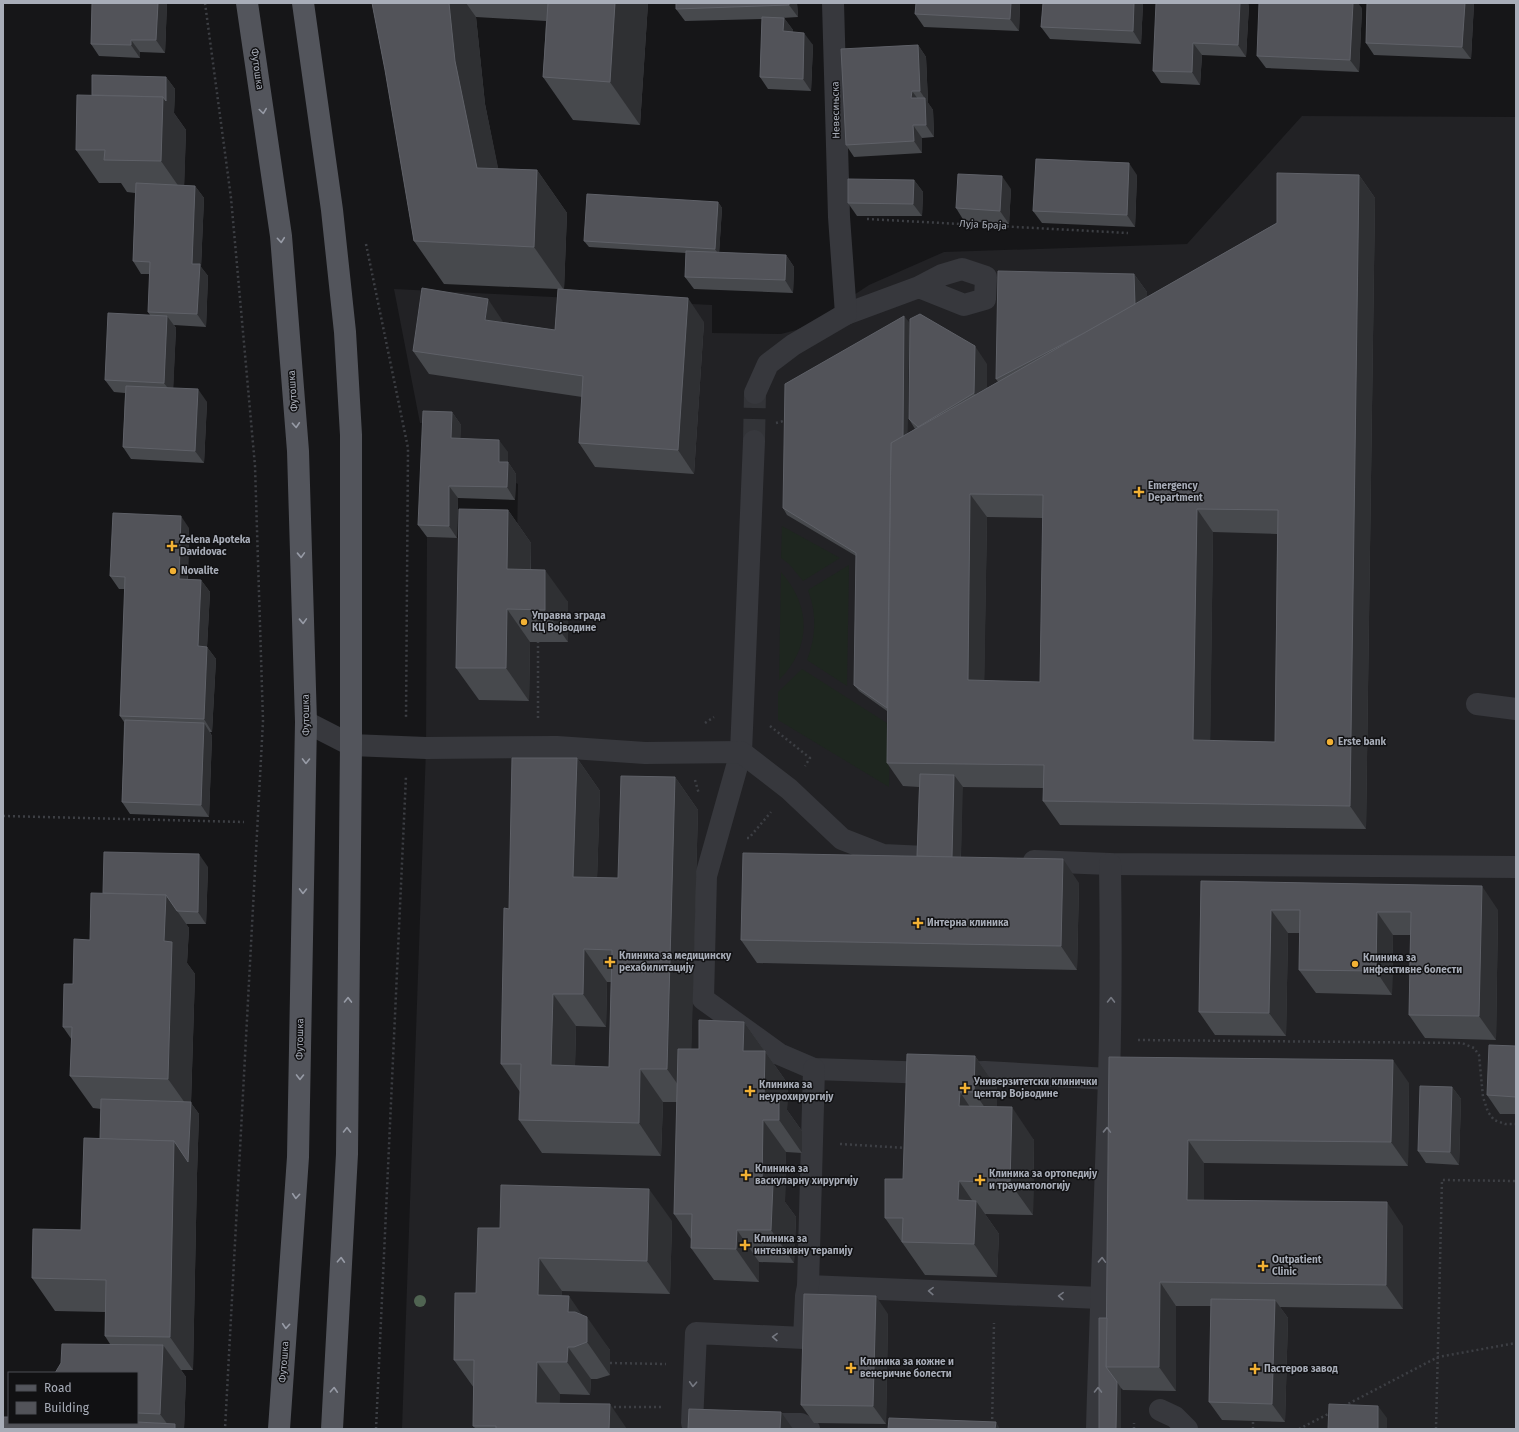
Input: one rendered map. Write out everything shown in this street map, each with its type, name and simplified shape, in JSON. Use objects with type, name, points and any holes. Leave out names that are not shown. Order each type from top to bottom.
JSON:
[{"type":"main road","name":"Футошка","points":[[247,3],[281,236],[298,451],[306,722],[298,1157],[279,1429]]},
{"type":"main road","points":[[303,3],[332,210],[344,332],[351,435],[351,745],[347,1154],[332,1429]]},
{"type":"street","name":"Невесињска","points":[[833,3],[839,217],[846,314]]},
{"type":"street","points":[[755,393],[768,364],[793,345],[846,314],[919,287]]},
{"type":"street","points":[[754,442],[741,752],[706,876],[703,999],[779,1054],[814,1069],[931,1073],[986,1072],[1109,1079]]},
{"type":"street","points":[[1477,704],[1516,709]]},
{"type":"street","points":[[306,722],[351,745],[406,747],[538,747],[645,753],[741,752],[789,789],[842,839],[883,855],[926,857]]},
{"type":"street","points":[[1016,860],[1110,864],[1186,863],[1516,867]]},
{"type":"street","points":[[1097,1429],[1100,1302],[1110,1039],[1110,864]]},
{"type":"street","points":[[803,1362],[806,1296],[808,1286],[814,1069]]},
{"type":"street","points":[[808,1286],[994,1294],[1100,1302],[1113,1319],[1113,1324]]},
{"type":"street","points":[[802,1401],[805,1427],[692,1423],[696,1334],[804,1338]]},
{"type":"street","points":[[1160,1410],[1175,1417],[1187,1429]]},
{"type":"path","points":[[205,3],[231,198],[255,466],[263,721],[225,1429]]},
{"type":"path","name":"Луја Браја","points":[[839,217],[1128,233]]},
{"type":"path","points":[[365,238],[408,448],[406,747],[376,1429]]},
{"type":"path","points":[[776,424],[789,419]]},
{"type":"path","points":[[538,642],[538,747]]},
{"type":"path","points":[[704,723],[716,716]]},
{"type":"path","points":[[694,776],[702,808],[719,830],[749,838],[789,789],[810,758],[770,726],[770,720]]},
{"type":"path","points":[[3,816],[244,822]]},
{"type":"path","points":[[1110,1039],[1462,1043],[1474,1048],[1479,1055],[1483,1098],[1488,1112],[1494,1120],[1505,1124],[1516,1124]]},
{"type":"path","points":[[812,1142],[913,1148]]},
{"type":"path","points":[[1436,1429],[1442,1180],[1516,1181]]},
{"type":"path","points":[[992,1429],[994,1294]]},
{"type":"path","points":[[1340,1407],[1438,1357],[1516,1343]]},
{"type":"path","points":[[610,1363],[694,1364]]},
{"type":"path","points":[[606,1407],[692,1407]]},
{"type":"path","points":[[1299,1429],[1333,1411]]},
{"type":"path","points":[[1253,1421],[1253,1429]]},
{"type":"path","points":[[1134,1424],[1134,1429]]},
{"type":"shaded area","name":"Универзитетски клинички центар Војводине","points":[[1302,116],[1516,117],[1516,1429],[402,1429],[426,748],[427,537],[517,540],[518,484],[516,483],[516,474],[460,451],[460,425],[420,423],[394,289],[712,305],[712,333],[781,334],[810,324],[869,285],[944,252],[1187,244]]},
{"type":"shaded area","points":[[782,526],[840,558],[803,581],[789,564],[781,558]]},
{"type":"shaded area","points":[[849,565],[847,686],[807,660],[814,634],[813,608],[808,590]]},
{"type":"shaded area","points":[[781,572],[791,585],[798,599],[804,626],[802,640],[797,654],[790,667],[779,680]]},
{"type":"shaded area","points":[[802,669],[890,725],[889,787],[778,720],[778,692]]},
{"type":"building","points":[[92,3],[158,3],[156,40],[131,40],[131,45],[91,44]]},
{"type":"building","points":[[372,3],[449,3],[455,61],[477,168],[537,170],[534,247],[414,241]]},
{"type":"building","points":[[548,3],[615,3],[610,82],[543,77]]},
{"type":"building","points":[[676,3],[789,3],[789,5],[676,9]]},
{"type":"building","points":[[916,3],[1011,3],[1010,19],[915,14]]},
{"type":"building","points":[[1043,3],[1134,3],[1133,31],[1041,27]]},
{"type":"building","points":[[1156,3],[1240,3],[1238,45],[1193,43],[1192,72],[1153,71]]},
{"type":"building","points":[[1259,3],[1353,3],[1350,60],[1257,56]]},
{"type":"building","points":[[1367,3],[1465,3],[1462,47],[1366,43]]},
{"type":"building","points":[[762,17],[784,18],[783,31],[804,33],[803,79],[760,77]]},
{"type":"building","points":[[918,45],[920,91],[912,91],[911,98],[925,98],[926,125],[913,125],[914,141],[846,145],[841,49]]},
{"type":"building","points":[[92,75],[166,77],[166,101],[163,97],[92,95]]},
{"type":"building","points":[[77,95],[163,97],[161,161],[104,160],[105,150],[76,150]]},
{"type":"building","points":[[1036,159],[1129,163],[1127,215],[1033,211]]},
{"type":"building","name":"Emergency Department","points":[[1277,173],[1359,175],[1350,806],[1043,801],[1044,765],[887,763],[891,443],[1277,223]],"holes":[[[970,494],[1043,495],[1040,682],[968,680]],[[1197,509],[1278,510],[1275,742],[1193,740]]]},
{"type":"building","points":[[958,174],[1002,176],[1000,211],[956,208]]},
{"type":"building","points":[[848,179],[914,180],[913,204],[848,203]]},
{"type":"building","points":[[136,183],[195,186],[192,264],[200,264],[197,314],[148,312],[150,262],[133,261]]},
{"type":"building","points":[[587,194],[718,202],[715,249],[584,241]]},
{"type":"building","points":[[686,251],[786,255],[785,280],[685,277]]},
{"type":"building","points":[[998,271],[1134,274],[1135,304],[1084,333],[996,379]]},
{"type":"building","points":[[422,288],[488,299],[485,320],[555,330],[558,289],[688,298],[678,450],[579,443],[583,376],[413,351]]},
{"type":"building","points":[[108,313],[167,316],[164,383],[105,380]]},
{"type":"building","points":[[920,314],[975,346],[974,393],[918,427],[909,419],[910,319]]},
{"type":"building","points":[[904,316],[903,436],[891,443],[887,708],[854,685],[856,553],[783,508],[785,384]]},
{"type":"building","points":[[126,386],[198,389],[195,451],[123,447]]},
{"type":"building","points":[[423,411],[452,412],[451,438],[499,440],[499,462],[508,462],[507,487],[449,486],[449,526],[418,525]]},
{"type":"building","points":[[459,509],[508,510],[507,569],[545,570],[545,610],[507,609],[506,668],[456,668]]},
{"type":"building","points":[[113,513],[181,516],[179,579],[201,580],[198,646],[207,647],[204,719],[120,716],[125,577],[110,576]]},
{"type":"building","points":[[125,720],[204,723],[201,805],[122,802]]},
{"type":"building","name":"Клиника за медицинску рехабилитацију","points":[[512,758],[577,758],[573,877],[618,878],[621,776],[675,777],[667,1069],[640,1069],[639,1123],[519,1120],[521,1064],[501,1064],[504,908],[509,909]],"holes":[[[584,949],[612,950],[609,1067],[551,1065],[553,994],[583,994]]]},
{"type":"building","points":[[920,774],[954,775],[952,857],[917,856]]},
{"type":"building","points":[[104,852],[199,854],[198,912],[177,911],[166,895],[103,893]]},
{"type":"building","name":"Интерна клиника","points":[[743,853],[1063,859],[1061,946],[741,940]]},
{"type":"building","name":"Клиника за инфективне болести","points":[[1201,881],[1482,886],[1479,1016],[1409,1015],[1411,912],[1377,912],[1376,971],[1299,970],[1300,910],[1271,910],[1269,1013],[1199,1012]]},
{"type":"building","points":[[91,893],[166,895],[164,941],[172,942],[168,1079],[70,1076],[72,1027],[63,1027],[64,984],[73,984],[74,939],[90,940]]},
{"type":"building","points":[[699,1020],[744,1022],[743,1051],[765,1051],[764,1098],[779,1099],[779,1120],[763,1120],[762,1184],[773,1184],[771,1230],[737,1230],[736,1249],[691,1248],[692,1214],[674,1214],[678,1049],[699,1049]]},
{"type":"building","points":[[1489,1045],[1516,1046],[1516,1097],[1487,1095]]},
{"type":"building","points":[[907,1054],[975,1056],[974,1092],[960,1092],[959,1106],[1012,1107],[1010,1183],[959,1181],[958,1200],[976,1201],[974,1244],[902,1242],[903,1218],[885,1218],[885,1179],[903,1179]]},
{"type":"building","name":"Outpatient Clinic","points":[[1109,1057],[1393,1060],[1391,1142],[1188,1140],[1187,1200],[1387,1202],[1386,1285],[1160,1282],[1159,1367],[1106,1367]]},
{"type":"building","points":[[1420,1086],[1452,1087],[1450,1152],[1418,1151]]},
{"type":"building","points":[[101,1099],[191,1102],[188,1162],[174,1141],[100,1139]]},
{"type":"building","points":[[84,1138],[174,1141],[170,1337],[105,1336],[106,1280],[32,1278],[33,1229],[81,1230]]},
{"type":"building","points":[[501,1185],[649,1189],[647,1261],[539,1258],[538,1295],[569,1296],[568,1312],[575,1312],[587,1317],[587,1342],[574,1347],[568,1347],[567,1362],[537,1362],[536,1403],[610,1404],[609,1429],[496,1429],[496,1426],[473,1426],[474,1360],[454,1360],[455,1293],[476,1293],[478,1228],[500,1228]]},
{"type":"building","name":"Клиника за кожне и венеричне болести","points":[[804,1294],[876,1296],[873,1406],[801,1405]]},
{"type":"building","name":"Пастеров завод","points":[[1211,1299],[1275,1300],[1272,1404],[1209,1402]]},
{"type":"building","points":[[1099,1318],[1107,1318],[1106,1367],[1117,1382],[1116,1429],[1099,1429]]},
{"type":"building","points":[[62,1344],[163,1345],[160,1414],[138,1413],[138,1372],[56,1372],[61,1363]]},
{"type":"building","points":[[1329,1404],[1378,1406],[1378,1429],[1328,1429]]},
{"type":"building","points":[[689,1409],[781,1412],[780,1429],[688,1429]]},
{"type":"building","points":[[3,1417],[8,1417],[8,1424],[138,1424],[138,1422],[175,1424],[175,1429],[3,1429]]},
{"type":"building","points":[[889,1418],[996,1422],[995,1429],[888,1429]]},
{"type":"tunnel","points":[[754,441],[755,393]]},
{"type":"place","name":"Emergency Department","points":[[1139,492]]},
{"type":"place","name":"Zelena Apoteka Davidovac","points":[[172,546]]},
{"type":"place","name":"Novalite","points":[[173,571]]},
{"type":"place","name":"Управна зграда КЦ Војводине","points":[[524,622]]},
{"type":"place","name":"Erste bank","points":[[1330,742]]},
{"type":"place","name":"Интерна клиника","points":[[918,923]]},
{"type":"place","name":"Клиника за медицинску рехабилитацију","points":[[610,962]]},
{"type":"place","name":"Клиника за инфективне болести","points":[[1355,964]]},
{"type":"place","name":"Универзитетски клинички центар Војводине","points":[[965,1088]]},
{"type":"place","name":"Клиника за неурохирургију","points":[[750,1091]]},
{"type":"place","name":"Клиника за васкуларну хирургију","points":[[746,1175]]},
{"type":"place","name":"Клиника за ортопедију и трауматологију","points":[[980,1180]]},
{"type":"place","name":"Клиника за интензивну терапију","points":[[745,1245]]},
{"type":"place","name":"Outpatient Clinic","points":[[1263,1266]]},
{"type":"place","name":"Клиника за кожне и венеричне болести","points":[[851,1368]]},
{"type":"place","name":"Пастеров завод","points":[[1255,1369]]}]
